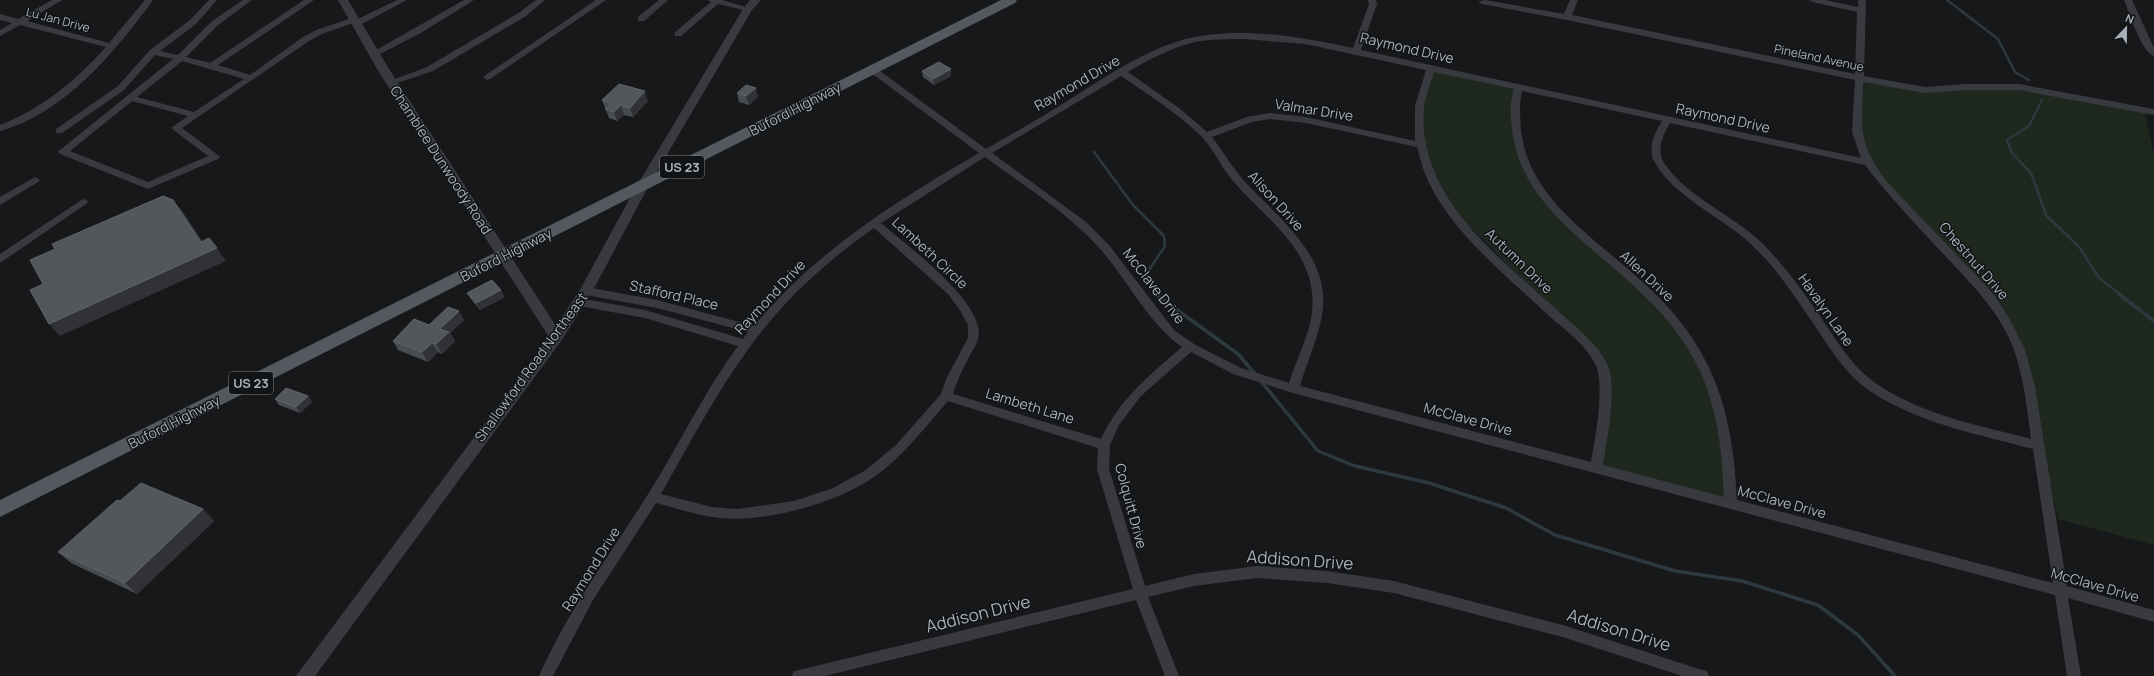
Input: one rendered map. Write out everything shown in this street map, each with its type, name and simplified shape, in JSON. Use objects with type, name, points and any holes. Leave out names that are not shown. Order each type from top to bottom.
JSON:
[{"type":"main road","name":"Buford Highway","points":[[0,509],[1012,0]]},
{"type":"street","points":[[0,33],[58,0]]},
{"type":"street","points":[[0,128],[39,110],[73,86],[111,46],[149,0]]},
{"type":"street","points":[[59,131],[121,88],[153,52],[193,22],[213,0]]},
{"type":"street","points":[[248,0],[215,23],[180,58],[63,152],[148,186],[215,157],[176,128],[251,78],[288,51],[319,32],[356,22],[403,0]]},
{"type":"street","points":[[211,66],[310,0]]},
{"type":"street","name":"Chamblee Dunwoody Road","points":[[343,0],[391,82],[556,337]]},
{"type":"street","points":[[375,53],[416,32],[470,0]]},
{"type":"street","points":[[487,77],[602,0]]},
{"type":"street","points":[[641,19],[664,0]]},
{"type":"street","name":"Shallowford Road Northeast","points":[[305,676],[556,337],[615,240],[642,187],[748,9],[756,0]]},
{"type":"street","points":[[1357,50],[1373,4],[1372,0]]},
{"type":"street","points":[[1566,17],[1574,0]]},
{"type":"street","points":[[1813,0],[1861,10]]},
{"type":"street","name":"Chestnut Drive","points":[[1862,0],[1857,132],[1868,164],[1884,184],[1988,295],[2005,321],[2019,349],[2029,387],[2073,675]]},
{"type":"street","points":[[2128,0],[2147,45],[2154,54]]},
{"type":"street","points":[[391,82],[430,69],[523,14],[537,1]]},
{"type":"street","points":[[678,34],[715,1],[748,9]]},
{"type":"street","name":"Pineland Avenue","points":[[1482,2],[1566,17],[1907,88],[1925,90],[1965,87],[2019,88],[2154,112]]},
{"type":"street","name":"Lu Jan Drive","points":[[0,17],[111,46]]},
{"type":"street","name":"Raymond Drive","points":[[546,676],[580,610],[653,497],[715,388],[755,330],[795,287],[823,262],[874,222],[986,152],[1123,73],[1179,44],[1210,36],[1252,36],[1285,38],[1357,50],[1431,69],[1868,164]]},
{"type":"street","points":[[153,52],[211,66],[251,78]]},
{"type":"street","name":"Autumn Drive","points":[[1431,69],[1423,87],[1418,118],[1422,159],[1431,179],[1451,212],[1503,267],[1574,332],[1592,351],[1602,367],[1605,390],[1596,468]]},
{"type":"street","name":"McClave Drive","points":[[873,70],[1082,224],[1105,248],[1170,333],[1190,347],[1249,375],[1293,389],[2061,590],[2154,616]]},
{"type":"street","name":"Alison Drive","points":[[1123,73],[1158,96],[1206,136],[1234,175],[1297,245],[1309,261],[1316,281],[1318,301],[1316,316],[1293,389]]},
{"type":"street","name":"Allen Drive","points":[[1519,88],[1516,94],[1515,133],[1524,161],[1535,185],[1552,208],[1576,231],[1644,290],[1674,322],[1692,346],[1711,380],[1722,415],[1728,445],[1731,504]]},
{"type":"street","points":[[132,98],[196,115]]},
{"type":"street","name":"Valmar Drive","points":[[1206,136],[1250,119],[1270,116],[1306,120],[1420,145]]},
{"type":"street","name":"Havalyn Lane","points":[[1667,120],[1659,133],[1656,149],[1658,160],[1674,181],[1757,243],[1776,263],[1847,364],[1861,379],[1887,396],[1916,409],[1953,422],[2038,446]]},
{"type":"street","points":[[0,202],[35,180]]},
{"type":"street","points":[[0,259],[83,202]]},
{"type":"street","name":"Lambeth Circle","points":[[653,497],[712,512],[737,514],[794,506],[837,492],[870,474],[900,447],[946,396],[952,379],[972,338],[973,325],[966,310],[953,292],[874,222]]},
{"type":"street","name":"Stafford Place","points":[[582,296],[657,304],[755,330]]},
{"type":"street","name":"Stafford Place","points":[[582,296],[745,344]]},
{"type":"street","name":"Colquitt Drive","points":[[1172,676],[1140,592],[1103,469],[1104,445],[1114,423],[1137,393],[1190,347]]},
{"type":"street","name":"Lambeth Lane","points":[[946,396],[1104,445]]},
{"type":"street","name":"Addison Drive","points":[[799,676],[1140,592],[1194,580],[1256,572],[1342,579],[1394,587],[1566,632],[1702,676]]},
{"type":"shaded area","points":[[1430,69],[1518,88],[1514,133],[1531,178],[1572,230],[1679,325],[1707,373],[1734,506],[1600,469],[1605,384],[1594,353],[1437,193],[1417,139]]},
{"type":"shaded area","points":[[1854,77],[1919,90],[1989,87],[2039,92],[2145,113],[2154,154],[2154,545],[2058,519],[2028,381],[2005,318],[1865,165],[1861,104]]},
{"type":"building","points":[[939,62],[951,69],[933,79],[922,71]]},
{"type":"building","points":[[619,84],[645,91],[630,108],[621,105],[614,112],[605,109],[612,103],[602,100]]},
{"type":"building","points":[[746,85],[756,88],[746,96],[737,93]]},
{"type":"building","points":[[163,196],[173,200],[201,242],[209,238],[217,248],[49,324],[30,290],[43,284],[30,260],[55,249],[52,244]]},
{"type":"building","points":[[492,280],[501,290],[476,303],[467,293]]},
{"type":"building","points":[[448,307],[459,311],[440,329],[449,332],[436,344],[432,343],[422,352],[393,341],[414,319],[429,325]]},
{"type":"building","points":[[286,388],[308,396],[296,407],[275,399]]},
{"type":"building","points":[[141,483],[203,509],[125,583],[58,552],[117,500],[120,501]]},
{"type":"waterway","points":[[1947,0],[1998,39],[2015,72],[2029,80]]},
{"type":"waterway","points":[[2042,100],[2029,126],[2007,140],[2012,153],[2031,173],[2046,215],[2080,248],[2099,278],[2121,295]]},
{"type":"waterway","points":[[1094,152],[1133,205],[1164,236],[1165,246],[1147,273],[1155,295]]},
{"type":"waterway","points":[[1155,294],[1238,354],[1255,374]]},
{"type":"waterway","points":[[2119,294],[2154,321]]},
{"type":"waterway","points":[[1260,380],[1318,451],[1355,466],[1429,483],[1506,508],[1555,535],[1675,571],[1742,581],[1818,605],[1858,635],[1895,676]]}]
